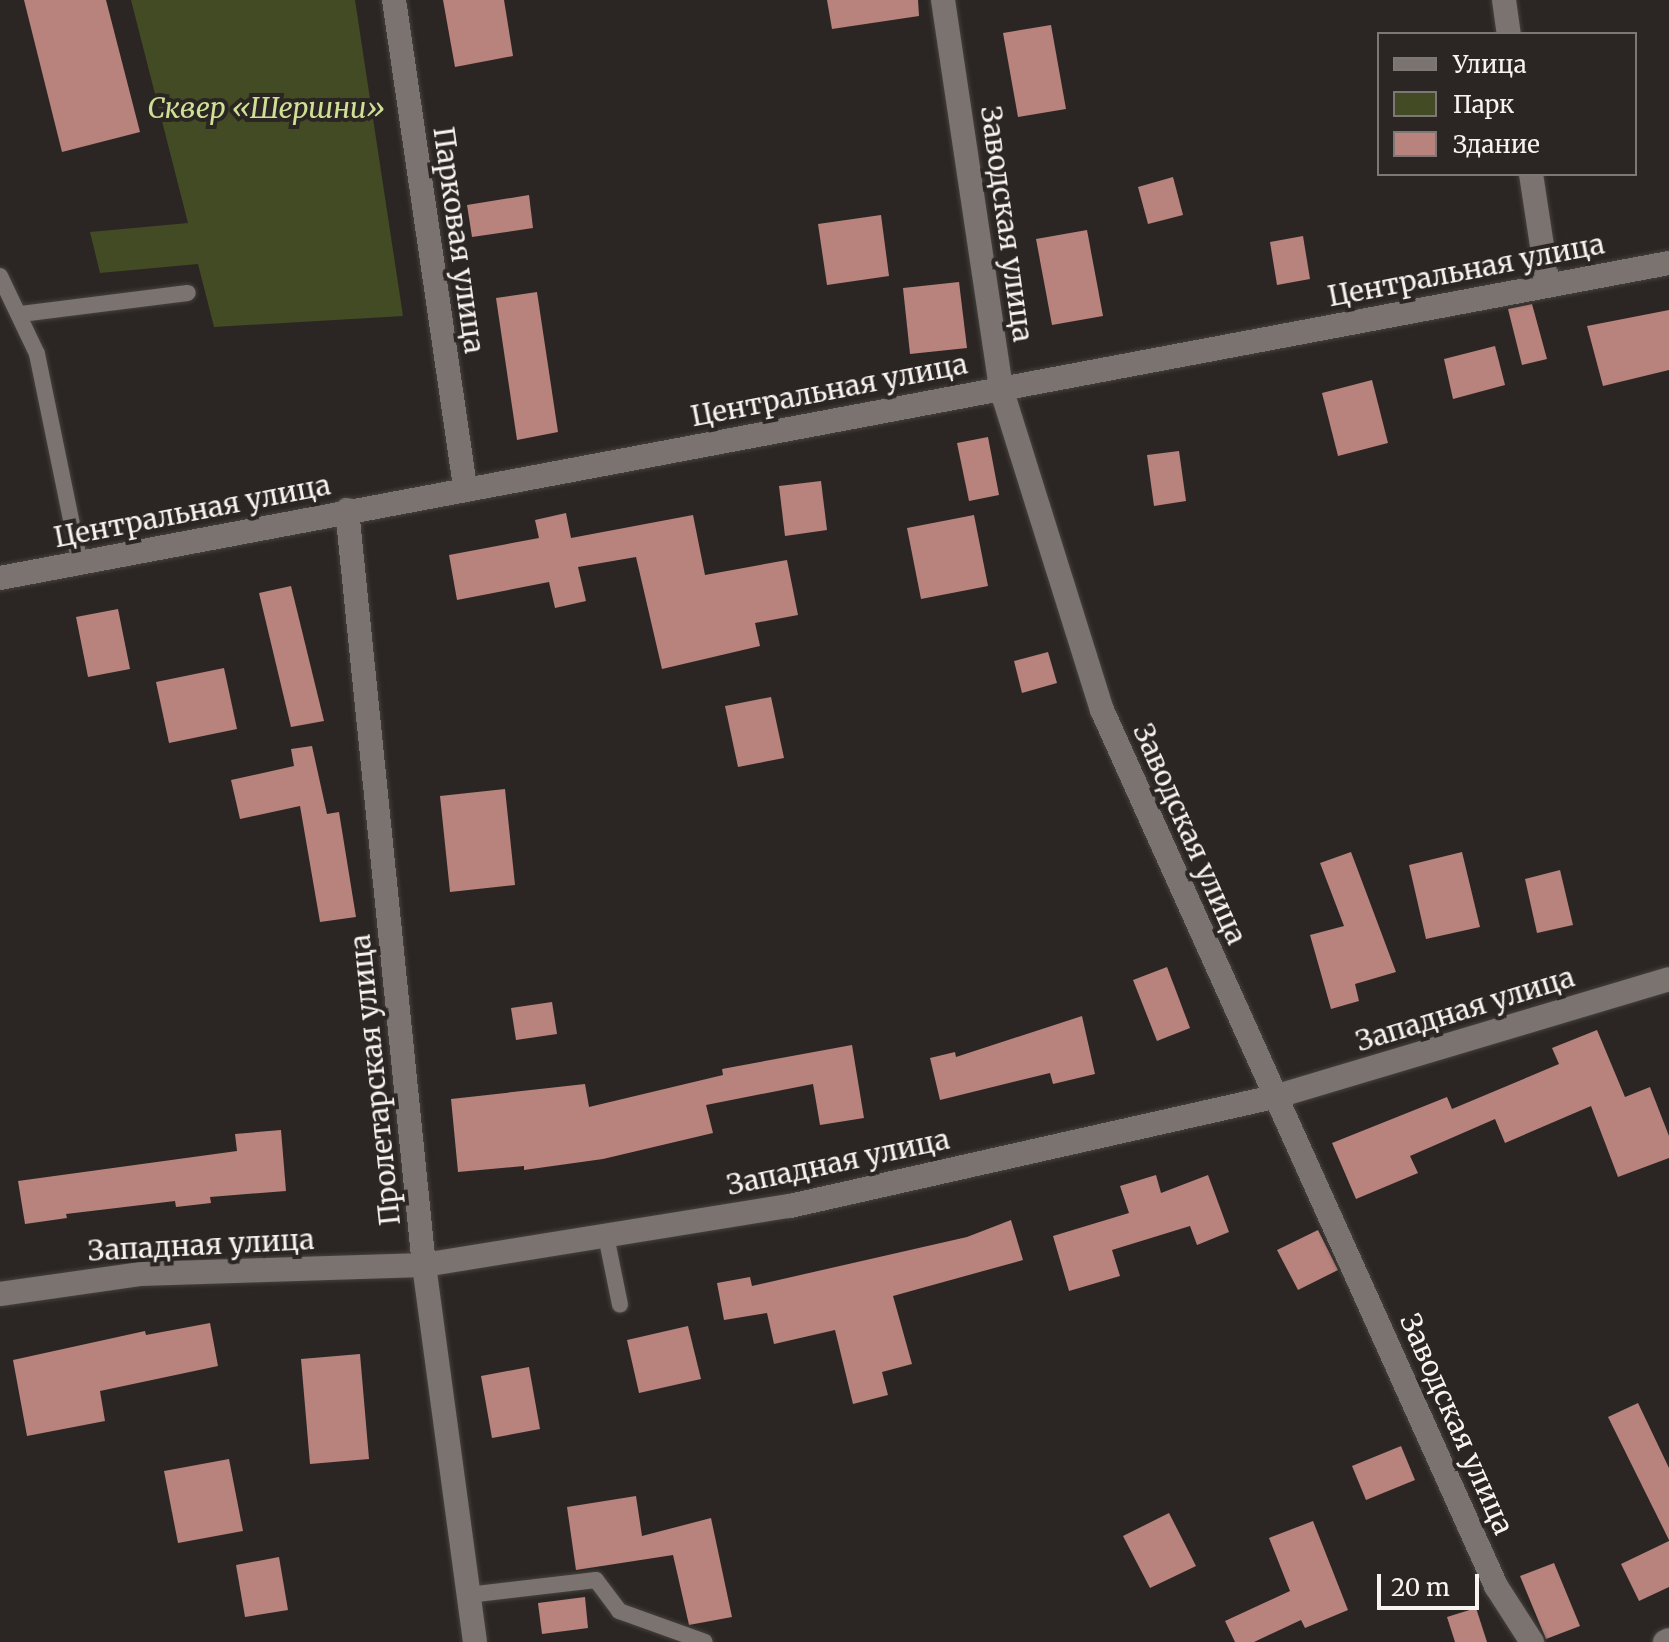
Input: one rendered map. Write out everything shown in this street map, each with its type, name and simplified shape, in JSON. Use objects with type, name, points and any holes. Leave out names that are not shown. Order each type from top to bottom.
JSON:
[{"type":"street","name":"Парковая улица","points":[[394,0],[465,488]]},
{"type":"street","name":"Заводская улица","points":[[943,0],[1001,388],[1102,710],[1496,1586],[1532,1642]]},
{"type":"street","points":[[1504,0],[1509,32]]},
{"type":"street","points":[[1531,176],[1548,285]]},
{"type":"street","name":"Центральная улица","points":[[0,578],[347,510],[1669,263]]},
{"type":"street","name":"Пролетарская улица","points":[[347,510],[424,1265],[475,1642]]},
{"type":"street","name":"Западная улица","points":[[0,1294],[140,1274],[424,1265],[790,1206],[1274,1097],[1669,979]]},
{"type":"lane","points":[[0,276],[21,314],[37,354],[80,564]]},
{"type":"lane","points":[[21,314],[188,293]]},
{"type":"lane","points":[[606,1236],[620,1305]]},
{"type":"lane","points":[[468,1595],[596,1580],[619,1611],[705,1642]]},
{"type":"green space","name":"Сквер «Шершни»","points":[[131,0],[355,0],[403,316],[214,327],[198,264],[100,273],[90,232],[188,223]]},
{"type":"building","points":[[24,0],[106,0],[140,132],[62,152]]},
{"type":"building","points":[[443,0],[504,0],[513,56],[455,67]]},
{"type":"building","points":[[827,0],[918,0],[919,16],[832,29]]},
{"type":"building","points":[[1051,25],[1066,109],[1018,117],[1003,33]]},
{"type":"building","points":[[1173,177],[1183,215],[1148,224],[1138,187]]},
{"type":"building","points":[[529,195],[533,228],[472,237],[467,205]]},
{"type":"building","points":[[881,215],[889,276],[827,285],[818,224]]},
{"type":"building","points":[[1087,230],[1103,316],[1052,325],[1036,239]]},
{"type":"building","points":[[1303,236],[1310,279],[1277,285],[1270,242]]},
{"type":"building","points":[[959,282],[967,348],[910,354],[903,288]]},
{"type":"building","points":[[537,292],[558,432],[517,440],[496,298]]},
{"type":"building","points":[[1532,304],[1547,359],[1522,365],[1508,309]]},
{"type":"building","points":[[1669,310],[1669,370],[1603,386],[1587,326]]},
{"type":"building","points":[[1495,346],[1505,385],[1453,399],[1444,359]]},
{"type":"building","points":[[1372,380],[1388,443],[1338,456],[1322,393]]},
{"type":"building","points":[[988,437],[999,495],[969,501],[957,443]]},
{"type":"building","points":[[1179,451],[1186,501],[1154,506],[1147,455]]},
{"type":"building","points":[[821,481],[827,530],[785,536],[779,486]]},
{"type":"building","points":[[566,513],[571,538],[693,515],[705,575],[787,560],[798,615],[755,623],[760,646],[662,669],[636,557],[578,567],[586,601],[555,608],[549,582],[457,600],[449,555],[539,538],[535,520]]},
{"type":"building","points":[[974,515],[988,586],[921,599],[907,528]]},
{"type":"building","points":[[291,586],[324,721],[291,727],[259,593]]},
{"type":"building","points":[[118,609],[130,669],[88,677],[76,617]]},
{"type":"building","points":[[1048,652],[1057,683],[1022,693],[1014,661]]},
{"type":"building","points":[[224,668],[237,729],[169,743],[156,682]]},
{"type":"building","points":[[771,697],[784,758],[738,767],[725,706]]},
{"type":"building","points":[[312,746],[327,814],[339,812],[356,917],[320,922],[300,806],[240,819],[231,780],[294,766],[291,749]]},
{"type":"building","points":[[505,789],[515,885],[450,892],[440,796]]},
{"type":"building","points":[[1351,852],[1396,972],[1355,984],[1359,1001],[1331,1009],[1310,935],[1344,926],[1320,863]]},
{"type":"building","points":[[1462,852],[1480,927],[1426,939],[1409,865]]},
{"type":"building","points":[[1560,870],[1573,925],[1537,933],[1525,879]]},
{"type":"building","points":[[1167,967],[1190,1028],[1157,1041],[1133,980]]},
{"type":"building","points":[[552,1002],[557,1034],[516,1040],[511,1008]]},
{"type":"building","points":[[1082,1016],[1095,1074],[1053,1084],[1050,1073],[940,1100],[930,1058],[955,1052],[956,1057]]},
{"type":"building","points":[[1597,1030],[1625,1097],[1650,1087],[1669,1136],[1669,1158],[1618,1177],[1591,1106],[1505,1143],[1495,1119],[1410,1156],[1418,1173],[1356,1199],[1332,1143],[1447,1097],[1452,1109],[1559,1064],[1552,1048]]},
{"type":"building","points":[[852,1045],[864,1118],[820,1125],[813,1084],[706,1105],[713,1133],[603,1159],[524,1170],[524,1166],[458,1172],[451,1099],[585,1084],[589,1107],[723,1075],[722,1069]]},
{"type":"building","points":[[281,1130],[286,1191],[210,1197],[211,1203],[176,1207],[175,1201],[66,1214],[67,1218],[25,1224],[18,1181],[237,1151],[235,1134]]},
{"type":"building","points":[[1156,1175],[1161,1193],[1208,1175],[1229,1232],[1197,1245],[1190,1226],[1112,1250],[1120,1276],[1069,1291],[1053,1236],[1129,1213],[1120,1186]]},
{"type":"building","points":[[1011,1220],[1023,1260],[893,1296],[912,1364],[882,1372],[888,1395],[853,1404],[835,1330],[774,1344],[767,1313],[724,1320],[717,1283],[750,1277],[752,1286],[967,1237]]},
{"type":"building","points":[[1318,1230],[1338,1270],[1298,1290],[1277,1250]]},
{"type":"building","points":[[210,1323],[218,1366],[100,1391],[105,1421],[27,1436],[13,1360],[145,1331],[146,1335]]},
{"type":"building","points":[[688,1326],[701,1379],[639,1393],[627,1340]]},
{"type":"building","points":[[360,1354],[369,1459],[310,1464],[301,1359]]},
{"type":"building","points":[[529,1367],[540,1429],[492,1438],[481,1376]]},
{"type":"building","points":[[1638,1403],[1669,1468],[1669,1540],[1608,1417]]},
{"type":"building","points":[[1401,1446],[1415,1480],[1366,1500],[1352,1466]]},
{"type":"building","points":[[229,1459],[243,1531],[178,1543],[164,1471]]},
{"type":"building","points":[[636,1496],[642,1536],[711,1518],[732,1617],[689,1625],[673,1555],[576,1570],[567,1507]]},
{"type":"building","points":[[1169,1513],[1196,1566],[1150,1588],[1123,1536]]},
{"type":"building","points":[[1313,1521],[1348,1610],[1305,1628],[1301,1620],[1254,1642],[1235,1642],[1225,1621],[1290,1591],[1269,1538]]},
{"type":"building","points":[[1669,1541],[1669,1587],[1639,1601],[1621,1564]]},
{"type":"building","points":[[279,1557],[288,1610],[245,1617],[236,1565]]},
{"type":"building","points":[[1554,1563],[1580,1626],[1546,1639],[1520,1576]]},
{"type":"building","points":[[585,1597],[588,1628],[542,1634],[538,1603]]},
{"type":"building","points":[[1476,1608],[1487,1642],[1455,1642],[1447,1617]]}]
